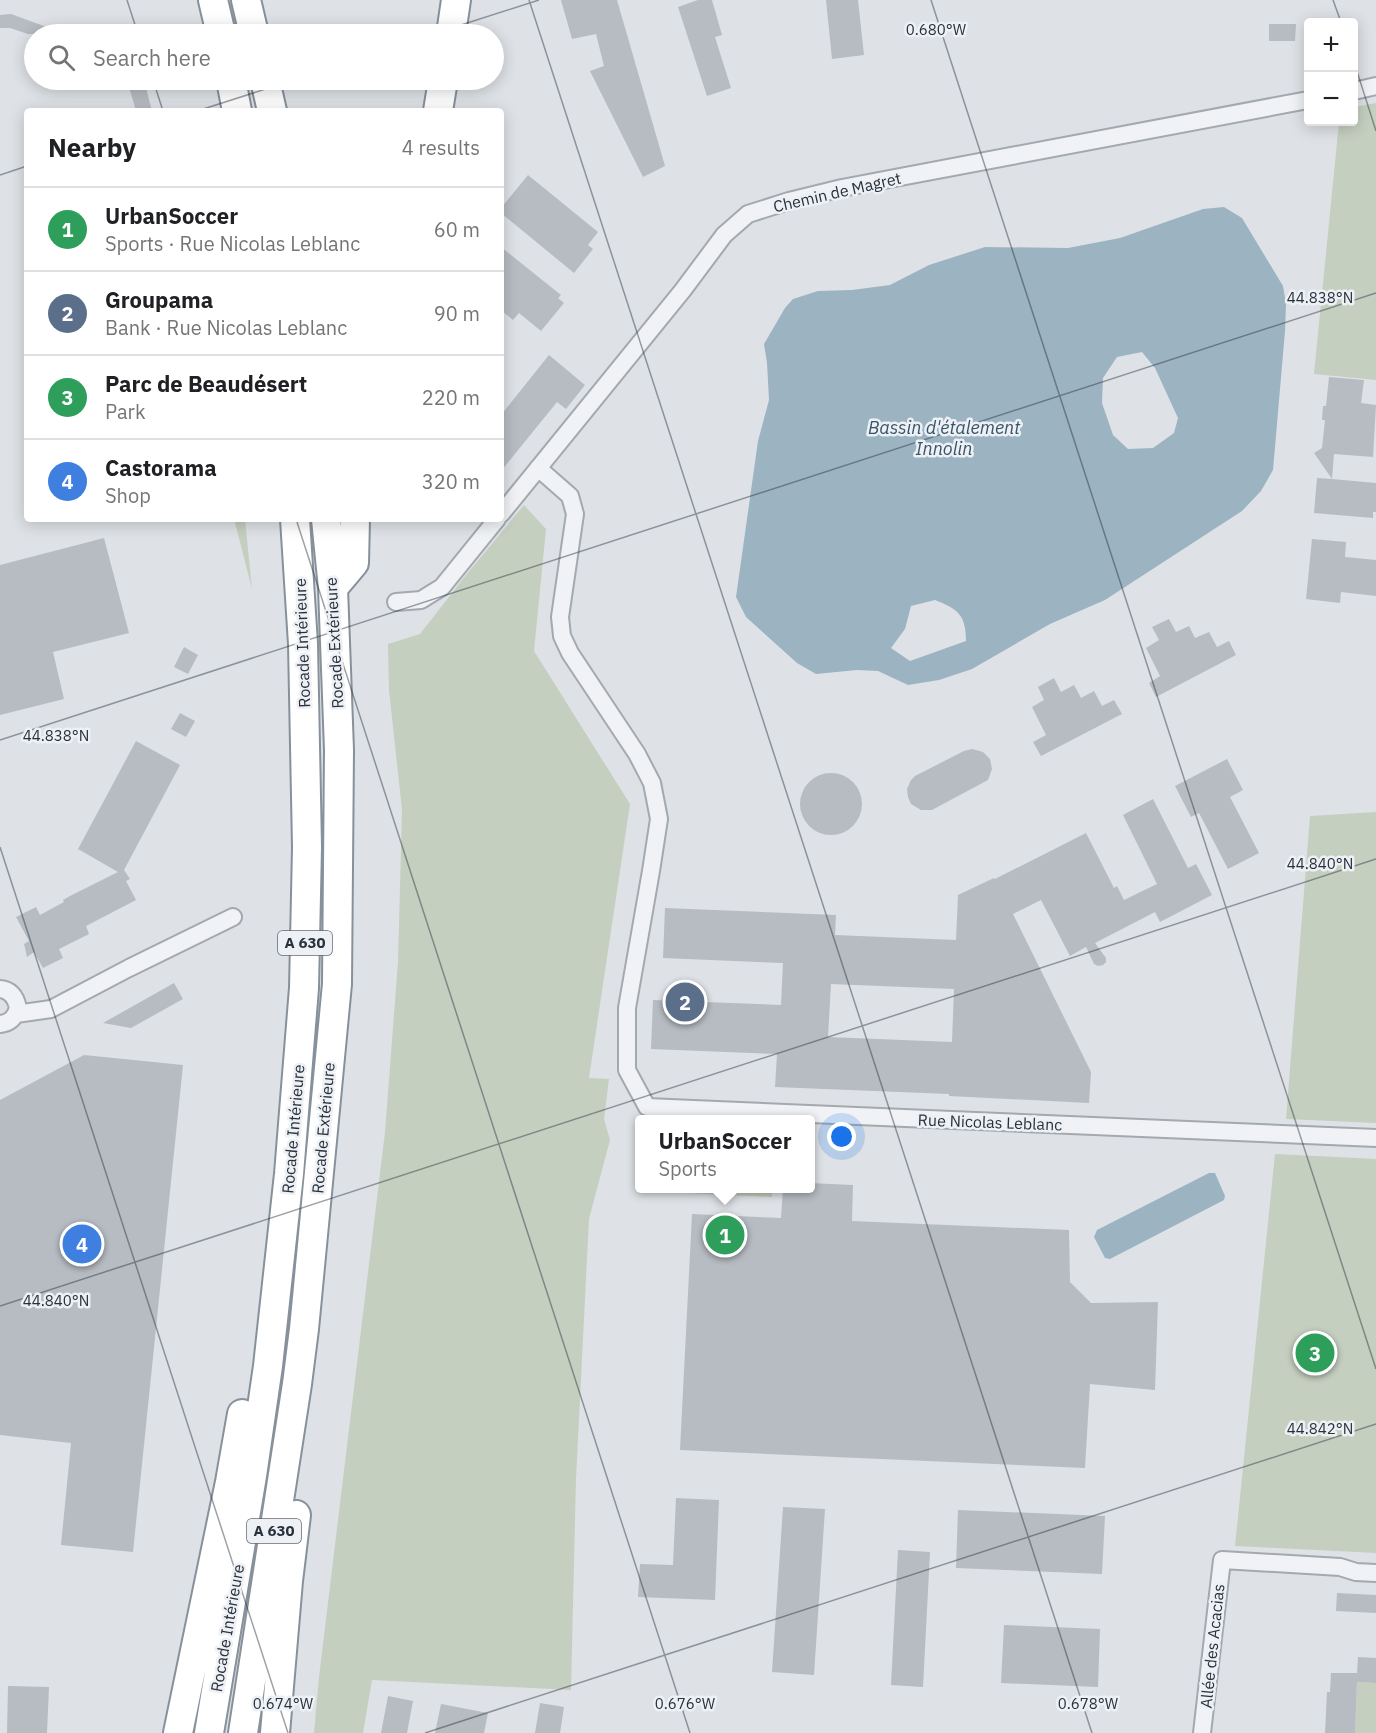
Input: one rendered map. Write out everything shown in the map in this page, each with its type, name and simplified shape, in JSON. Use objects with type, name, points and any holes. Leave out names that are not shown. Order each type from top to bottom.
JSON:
[{"type":"highway","points":[[213,0],[219,24]]},
{"type":"highway","points":[[246,0],[252,24]]},
{"type":"highway","points":[[255,0],[259,24]]},
{"type":"highway","points":[[452,24],[456,0]]},
{"type":"highway","points":[[233,90],[236,108]]},
{"type":"highway","points":[[438,108],[441,90]]},
{"type":"highway","name":"Rocade Intérieure","points":[[209,1733],[268,1366],[289,1174],[304,988],[307,847],[303,644],[294,522]]},
{"type":"highway","name":"Rocade Extérieure","points":[[243,1733],[304,1329],[337,984],[339,750],[333,588],[326,522]]},
{"type":"highway","points":[[333,588],[354,563],[355,522]]},
{"type":"highway","points":[[275,1733],[288,1581],[314,1380],[304,1329]]},
{"type":"highway","points":[[178,1733],[231,1482],[244,1399],[268,1366]]},
{"type":"highway","points":[[165,1733],[211,1571]]},
{"type":"street","points":[[1358,90],[1376,86]]},
{"type":"street","name":"Chemin de Magret","points":[[504,510],[683,290],[724,235],[748,214],[842,188],[1304,101]]},
{"type":"street","name":"Rue Nicolas Leblanc","points":[[538,468],[570,496],[576,514],[560,617],[562,636],[570,653],[637,754],[651,783],[659,819],[627,1008],[627,1070],[647,1107],[1376,1138]]},
{"type":"street","points":[[396,602],[422,600],[442,587],[495,522]]},
{"type":"street","points":[[16,1014],[51,1010],[129,968],[233,917]]},
{"type":"street","points":[[0,989],[14,996],[18,1008],[8,1023],[0,1024]]},
{"type":"street","name":"Allée des Acacias","points":[[1203,1733],[1222,1560],[1340,1567],[1356,1572],[1376,1572]]},
{"type":"green space","points":[[1376,103],[1376,380],[1314,374],[1339,126],[1358,126],[1358,106]]},
{"type":"green space","points":[[524,505],[546,529],[534,651],[630,804],[589,1078],[609,1079],[604,1119],[610,1140],[589,1219],[576,1479],[571,1690],[372,1680],[363,1733],[314,1733],[385,1132],[398,962],[402,810],[389,690],[388,644],[420,634]]},
{"type":"green space","points":[[235,522],[245,522],[252,589]]},
{"type":"green space","points":[[1376,812],[1376,1123],[1286,1119],[1310,816]]},
{"type":"green space","points":[[1275,1154],[1376,1159],[1376,1553],[1235,1546]]},
{"type":"green space","points":[[685,1193],[772,1193],[772,1197]]},
{"type":"green space","points":[[1357,1682],[1376,1683],[1376,1733],[1355,1733]]},
{"type":"water","name":"Bassin d'étalement Innolin","points":[[1224,207],[1242,218],[1283,286],[1286,304],[1273,470],[1261,491],[1242,511],[1105,600],[1050,624],[972,669],[939,680],[908,685],[878,671],[857,670],[816,674],[797,663],[746,617],[736,597],[758,441],[769,400],[764,344],[785,308],[793,299],[818,291],[852,290],[890,285],[929,265],[985,247],[1068,248],[1120,238],[1203,209]],"holes":[[[1142,352],[1155,368],[1178,418],[1174,433],[1153,448],[1128,449],[1113,435],[1102,403],[1103,378],[1117,357]],[[935,600],[959,614],[966,632],[966,641],[910,661],[891,648],[905,629],[911,606]]]},
{"type":"water","points":[[1209,1173],[1215,1173],[1225,1196],[1224,1200],[1110,1259],[1105,1258],[1094,1237],[1097,1230]]},
{"type":"building","points":[[561,0],[617,0],[665,166],[643,177],[590,71],[604,66],[596,34],[572,39]]},
{"type":"building","points":[[698,0],[712,0],[722,35],[715,37],[731,88],[707,96],[678,7]]},
{"type":"building","points":[[826,0],[858,0],[864,55],[832,59]]},
{"type":"building","points":[[11,14],[38,24],[24,24],[24,33],[10,28],[0,28],[0,15]]},
{"type":"building","points":[[1269,24],[1296,24],[1295,41],[1269,41]]},
{"type":"building","points":[[130,90],[147,90],[151,108],[135,108]]},
{"type":"building","points":[[528,175],[598,232],[588,245],[593,249],[574,273],[504,215],[504,204]]},
{"type":"building","points":[[504,249],[561,295],[558,298],[564,303],[541,331],[519,313],[513,320],[504,312]]},
{"type":"building","points":[[549,355],[585,385],[566,409],[557,402],[504,467],[504,411]]},
{"type":"building","points":[[1329,377],[1364,380],[1361,403],[1376,405],[1373,457],[1334,454],[1332,479],[1314,453],[1322,448],[1325,420],[1322,420],[1323,406],[1326,406]]},
{"type":"building","points":[[1317,478],[1376,483],[1376,512],[1373,512],[1373,518],[1314,513]]},
{"type":"building","points":[[104,538],[129,633],[53,652],[64,699],[0,715],[0,565]]},
{"type":"building","points":[[1312,539],[1346,542],[1345,557],[1376,560],[1376,596],[1341,592],[1340,603],[1306,599]]},
{"type":"building","points":[[1169,619],[1176,632],[1189,626],[1195,638],[1209,632],[1217,647],[1229,641],[1236,655],[1156,697],[1149,683],[1160,676],[1146,648],[1159,640],[1152,627]]},
{"type":"building","points":[[184,647],[198,655],[188,674],[174,667]]},
{"type":"building","points":[[1054,678],[1061,692],[1074,685],[1081,698],[1094,691],[1102,706],[1114,700],[1122,714],[1041,756],[1033,742],[1046,735],[1032,707],[1044,700],[1038,687]]},
{"type":"building","points":[[180,713],[195,721],[186,737],[171,729]]},
{"type":"building","points":[[136,741],[180,765],[124,870],[130,879],[126,881],[136,900],[86,926],[89,934],[59,949],[63,958],[43,968],[34,952],[27,957],[24,944],[29,941],[16,917],[36,907],[40,915],[64,902],[63,900],[70,896],[118,872],[78,849]]},
{"type":"building","points":[[972,749],[983,752],[990,759],[992,769],[988,780],[932,810],[921,810],[911,804],[907,789],[915,776]]},
{"type":"building","points":[[1227,759],[1243,790],[1230,797],[1259,853],[1228,869],[1199,813],[1191,817],[1175,786]]},
{"type":"building","points":[[831,773],[848,778],[853,782],[857,787],[862,804],[857,821],[853,826],[848,830],[831,835],[814,830],[809,826],[805,821],[800,804],[805,787],[809,782],[814,778]]},
{"type":"building","points":[[1153,799],[1188,868],[1196,864],[1212,895],[1160,922],[1155,912],[1095,943],[1106,958],[1103,965],[1098,966],[1094,964],[1086,947],[1070,956],[1041,900],[1013,914],[1091,1072],[1089,1103],[949,1096],[949,1094],[775,1087],[777,1054],[651,1049],[653,1000],[781,1005],[783,963],[663,958],[665,908],[836,915],[835,935],[956,940],[958,895],[1086,833],[1114,888],[1117,886],[1124,900],[1157,884],[1123,815]],"holes":[[[831,984],[954,989],[952,1042],[828,1037]]]},
{"type":"building","points":[[174,983],[183,999],[131,1028],[103,1023]]},
{"type":"building","points":[[84,1055],[183,1065],[133,1552],[61,1545],[71,1443],[0,1435],[0,1100]]},
{"type":"building","points":[[815,1183],[853,1185],[852,1221],[1069,1230],[1070,1282],[1091,1303],[1158,1302],[1155,1390],[1090,1384],[1085,1468],[680,1450],[692,1214],[781,1218],[783,1193],[815,1193]]},
{"type":"building","points":[[676,1498],[719,1500],[715,1600],[638,1597],[640,1564],[673,1565]]},
{"type":"building","points":[[783,1507],[825,1509],[814,1675],[772,1672]]},
{"type":"building","points":[[958,1510],[1105,1516],[1102,1574],[956,1568]]},
{"type":"building","points":[[898,1550],[930,1552],[923,1687],[891,1685]]},
{"type":"building","points":[[1337,1593],[1376,1595],[1376,1613],[1336,1611]]},
{"type":"building","points":[[1004,1625],[1100,1629],[1098,1687],[1001,1683]]},
{"type":"building","points":[[1358,1657],[1376,1658],[1376,1683],[1357,1682],[1355,1733],[1325,1733],[1327,1692],[1330,1692],[1331,1673],[1357,1673]]},
{"type":"building","points":[[8,1686],[49,1687],[47,1733],[7,1733]]},
{"type":"building","points":[[388,1696],[413,1701],[407,1733],[381,1733]]},
{"type":"building","points":[[540,1703],[564,1707],[560,1733],[535,1733]]},
{"type":"building","points":[[441,1704],[488,1713],[484,1733],[435,1733]]},
{"type":"place","name":"Groupama","points":[[685,1002]]},
{"type":"place","name":"UrbanSoccer","points":[[725,1235]]},
{"type":"place","name":"Castorama","points":[[82,1244]]},
{"type":"place","name":"Parc de Beaudésert","points":[[1315,1353]]}]
